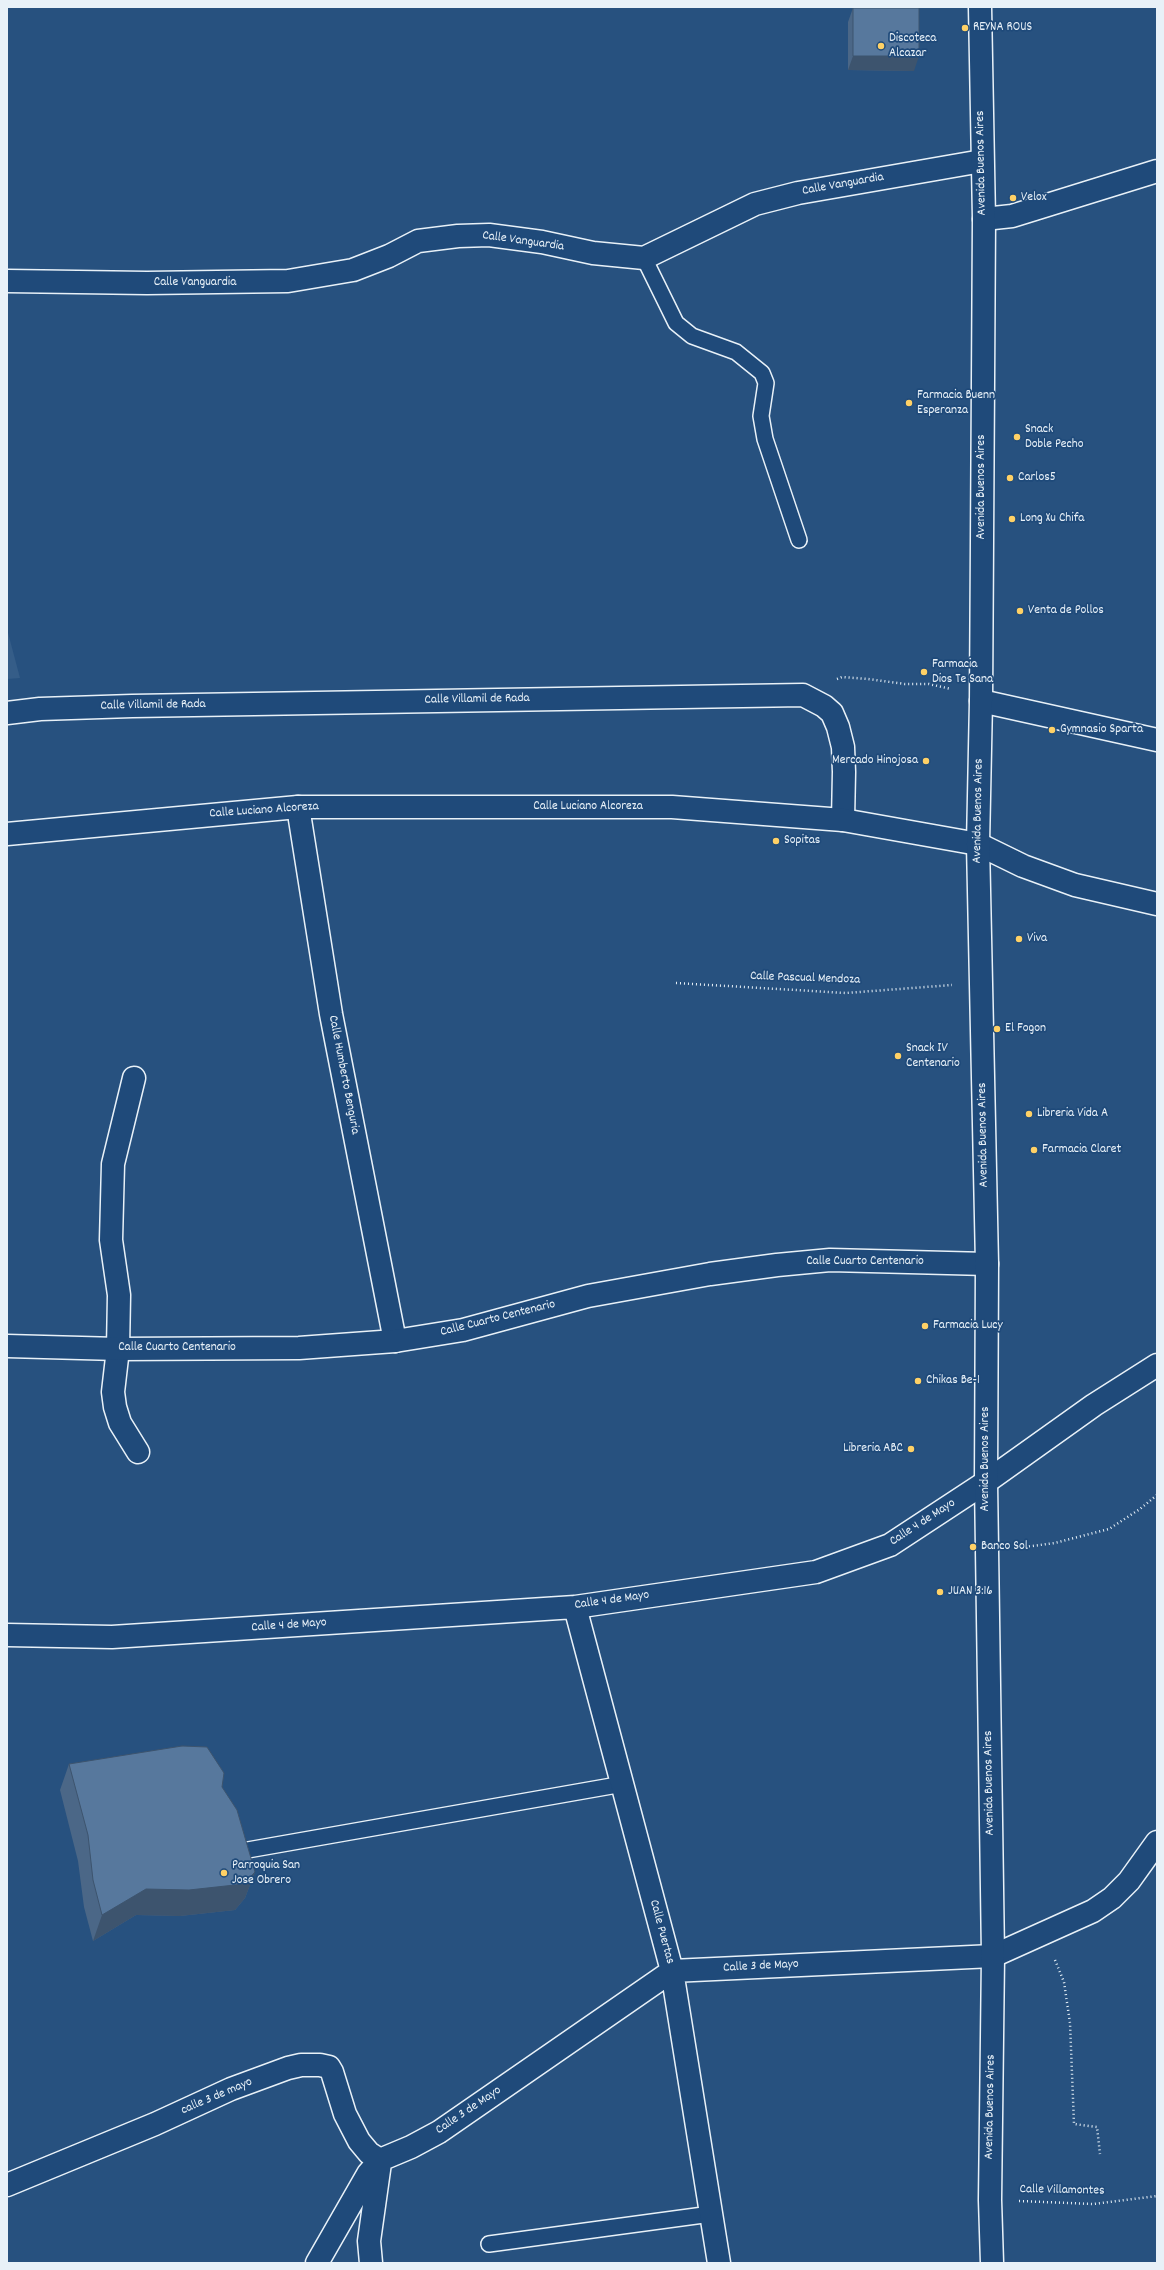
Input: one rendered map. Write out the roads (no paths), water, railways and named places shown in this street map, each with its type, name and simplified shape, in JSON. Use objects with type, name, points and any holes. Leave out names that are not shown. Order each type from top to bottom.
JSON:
[{"type":"street","name":"Avenida Buenos Aires","points":[[980,7],[984,219],[981,701],[978,844],[982,983],[986,1264],[986,1482],[993,1956],[990,2200],[992,2263]]},
{"type":"street","name":"Calle Vanguardia","points":[[7,281],[147,283],[288,281],[353,270],[418,241],[489,235],[542,242],[593,253],[644,258],[755,204],[798,193],[982,161]]},
{"type":"street","points":[[984,219],[1012,216],[1157,171]]},
{"type":"street","name":"Calle Villamil de Rada","points":[[7,712],[40,709],[132,706],[803,695],[824,706],[832,713],[838,727],[843,747],[843,820]]},
{"type":"street","points":[[981,701],[1157,740]]},
{"type":"street","name":"Calle Luciano Alcoreza","points":[[7,834],[298,807],[672,807],[843,820],[978,844],[1023,866],[1075,884],[1157,904]]},
{"type":"street","name":"Calle Humberto Benguria","points":[[298,807],[331,1014],[395,1341]]},
{"type":"street","points":[[134,1078],[113,1164],[111,1240],[119,1295],[118,1349],[113,1392],[115,1407],[123,1428],[138,1452]]},
{"type":"street","name":"Calle Cuarto Centenario","points":[[7,1346],[118,1349],[299,1348],[395,1341],[463,1330],[588,1296],[710,1274],[777,1265],[830,1260],[986,1264]]},
{"type":"street","name":"Calle 4 de Mayo","points":[[7,1635],[112,1637],[575,1607],[816,1572],[890,1545],[986,1482],[1094,1405],[1157,1365]]},
{"type":"street","name":"Calle Puertas","points":[[575,1607],[672,1971],[719,2263]]},
{"type":"street","name":"Calle 3 de Mayo","points":[[380,2160],[411,2147],[439,2132],[672,1971],[993,1956],[1093,1910],[1112,1898],[1129,1881],[1157,1842]]},
{"type":"street","name":"calle 3 de mayo","points":[[7,2185],[155,2124],[231,2089],[288,2068],[301,2065],[320,2065],[329,2067],[332,2072],[345,2114],[359,2141],[369,2153],[380,2160]]},
{"type":"street","points":[[317,2263],[368,2174],[380,2160]]},
{"type":"street","points":[[371,2263],[369,2241],[380,2160]]},
{"type":"lane","points":[[644,258],[676,323],[692,336],[736,352],[762,373],[766,384],[761,416],[765,439],[799,540]]},
{"type":"lane","points":[[242,1851],[622,1784]]},
{"type":"lane","points":[[489,2244],[711,2214]]},
{"type":"place","name":"REYNA ROUS","points":[[965,28]]},
{"type":"place","name":"Discoteca Alcazar","points":[[881,46]]},
{"type":"place","name":"Velox","points":[[1013,198]]},
{"type":"place","name":"Farmacia Buenn Esperanza","points":[[909,403]]},
{"type":"place","name":"Snack Doble Pecho","points":[[1017,437]]},
{"type":"place","name":"Carlos5","points":[[1010,478]]},
{"type":"place","name":"Long Xu Chifa","points":[[1012,519]]},
{"type":"place","name":"Venta de Pollos","points":[[1020,611]]},
{"type":"place","name":"Farmacia Dios Te Sana","points":[[924,672]]},
{"type":"place","name":"Gymnasio Sparta","points":[[1052,730]]},
{"type":"place","name":"Mercado Hinojosa","points":[[926,761]]},
{"type":"place","name":"Sopitas","points":[[776,841]]},
{"type":"place","name":"Viva","points":[[1019,939]]},
{"type":"place","name":"El Fogon","points":[[997,1029]]},
{"type":"place","name":"Snack IV Centenario","points":[[898,1056]]},
{"type":"place","name":"Libreria Vida A","points":[[1029,1114]]},
{"type":"place","name":"Farmacia Claret","points":[[1034,1150]]},
{"type":"place","name":"Farmacia Lucy","points":[[925,1326]]},
{"type":"place","name":"Chikas Be-1","points":[[918,1381]]},
{"type":"place","name":"Libreria ABC","points":[[911,1449]]},
{"type":"place","name":"Banco Sol","points":[[973,1547]]},
{"type":"place","name":"JUAN 3:16","points":[[940,1592]]},
{"type":"place","name":"Parroquia San Jose Obrero","points":[[224,1873]]}]
